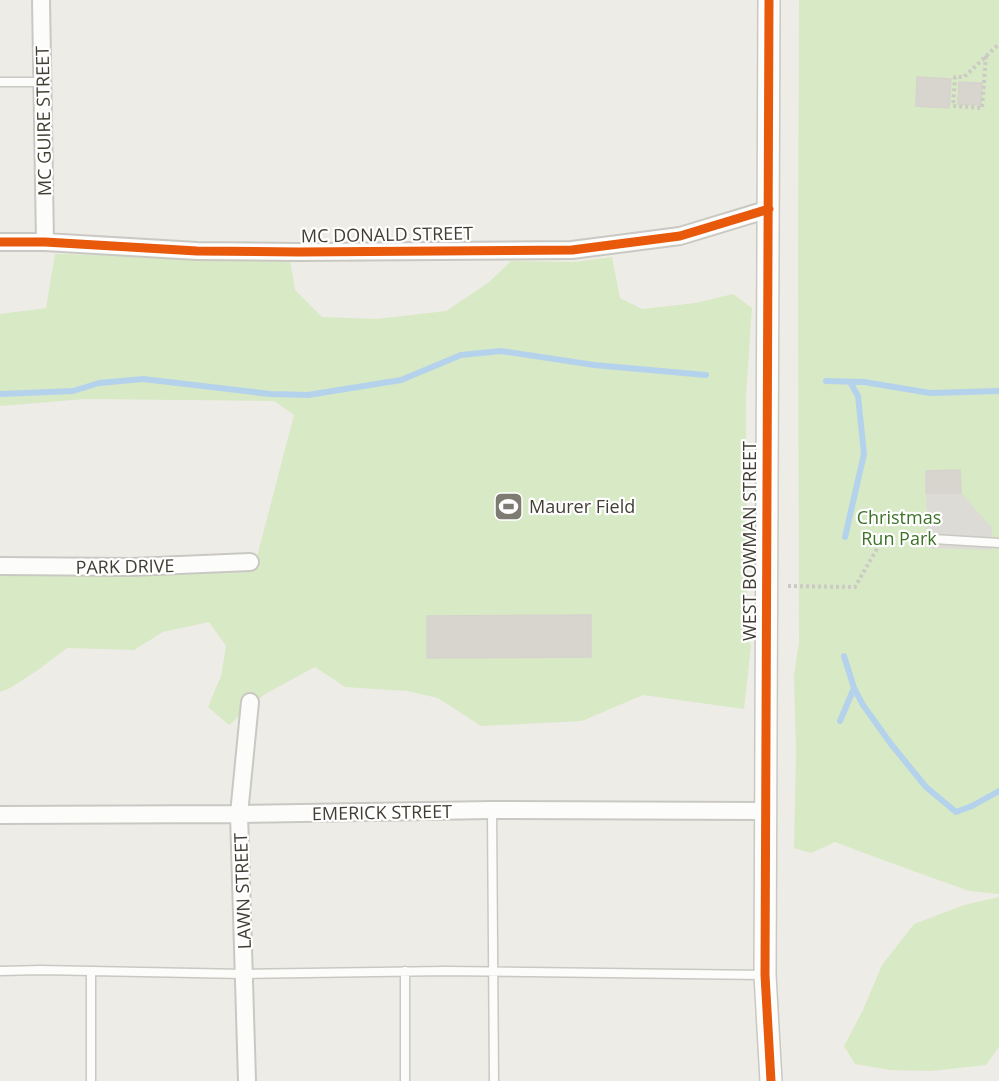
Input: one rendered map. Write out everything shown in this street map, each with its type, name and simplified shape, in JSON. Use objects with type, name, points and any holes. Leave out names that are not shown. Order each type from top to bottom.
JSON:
[{"type":"street","name":"MC GUIRE STREET","points":[[41,0],[45,242]]},
{"type":"street","name":"WEST BOWMAN STREET","points":[[769,0],[764,811],[765,975],[771,1081]]},
{"type":"street","name":"MC DONALD STREET","points":[[0,242],[45,242],[197,251],[572,250],[680,236],[769,209]]},
{"type":"street","name":"PARK DRIVE","points":[[0,566],[132,567],[250,562]]},
{"type":"street","name":"LAWN STREET","points":[[247,1081],[239,814],[250,702]]},
{"type":"street","name":"EMERICK STREET","points":[[0,815],[492,810],[764,811]]},
{"type":"lane","points":[[0,82],[43,82]]},
{"type":"lane","points":[[933,539],[999,543]]},
{"type":"lane","points":[[492,810],[494,1081]]},
{"type":"lane","points":[[0,971],[244,974],[405,971],[765,975]]},
{"type":"lane","points":[[91,971],[91,1081]]},
{"type":"lane","points":[[405,971],[405,1081]]},
{"type":"path","points":[[986,56],[982,108],[953,106],[955,77],[964,77],[986,56],[999,44]]},
{"type":"path","points":[[788,586],[855,587],[886,533]]},
{"type":"green space","name":"Christmas Run Park","points":[[799,0],[999,0],[999,894],[969,891],[835,842],[811,853],[794,848],[796,752],[794,676],[799,642]]},
{"type":"green space","points":[[55,254],[290,259],[295,290],[322,317],[376,319],[446,311],[488,283],[511,261],[574,262],[612,257],[620,298],[642,309],[696,303],[733,294],[752,308],[746,395],[747,637],[751,646],[744,709],[643,695],[582,721],[481,726],[438,698],[407,691],[345,687],[315,667],[265,694],[229,725],[208,707],[221,676],[226,646],[209,622],[163,632],[134,650],[67,648],[38,670],[0,692],[0,571],[254,568],[294,415],[274,401],[85,399],[0,406],[0,314],[46,308]]},
{"type":"green space","points":[[999,897],[999,1047],[986,1065],[931,1071],[890,1070],[855,1064],[844,1046],[863,1010],[882,965],[914,924],[964,905]]},
{"type":"shaded area","points":[[926,493],[961,493],[992,528],[992,550],[927,548]]},
{"type":"building","points":[[917,77],[951,79],[949,108],[916,106]]},
{"type":"building","points":[[959,82],[982,83],[981,105],[958,104]]},
{"type":"building","points":[[960,470],[961,493],[926,493],[926,471]]},
{"type":"building","points":[[591,615],[591,657],[427,658],[427,616]]},
{"type":"waterway","points":[[0,394],[73,391],[99,383],[143,379],[270,394],[308,395],[401,380],[461,355],[501,351],[594,365],[706,375]]},
{"type":"waterway","points":[[826,381],[864,382],[930,393],[999,391]]},
{"type":"waterway","points":[[845,537],[864,454],[858,396],[850,382]]},
{"type":"waterway","points":[[840,721],[854,688],[844,656]]},
{"type":"waterway","points":[[854,688],[863,705],[891,744],[926,787],[956,812],[999,791]]},
{"type":"cycle path","points":[[769,0],[765,975],[771,1081]]},
{"type":"cycle path","points":[[0,242],[45,242],[197,251],[572,250],[680,236],[769,209]]},
{"type":"place","name":"Maurer Field","points":[[508,506]]}]
